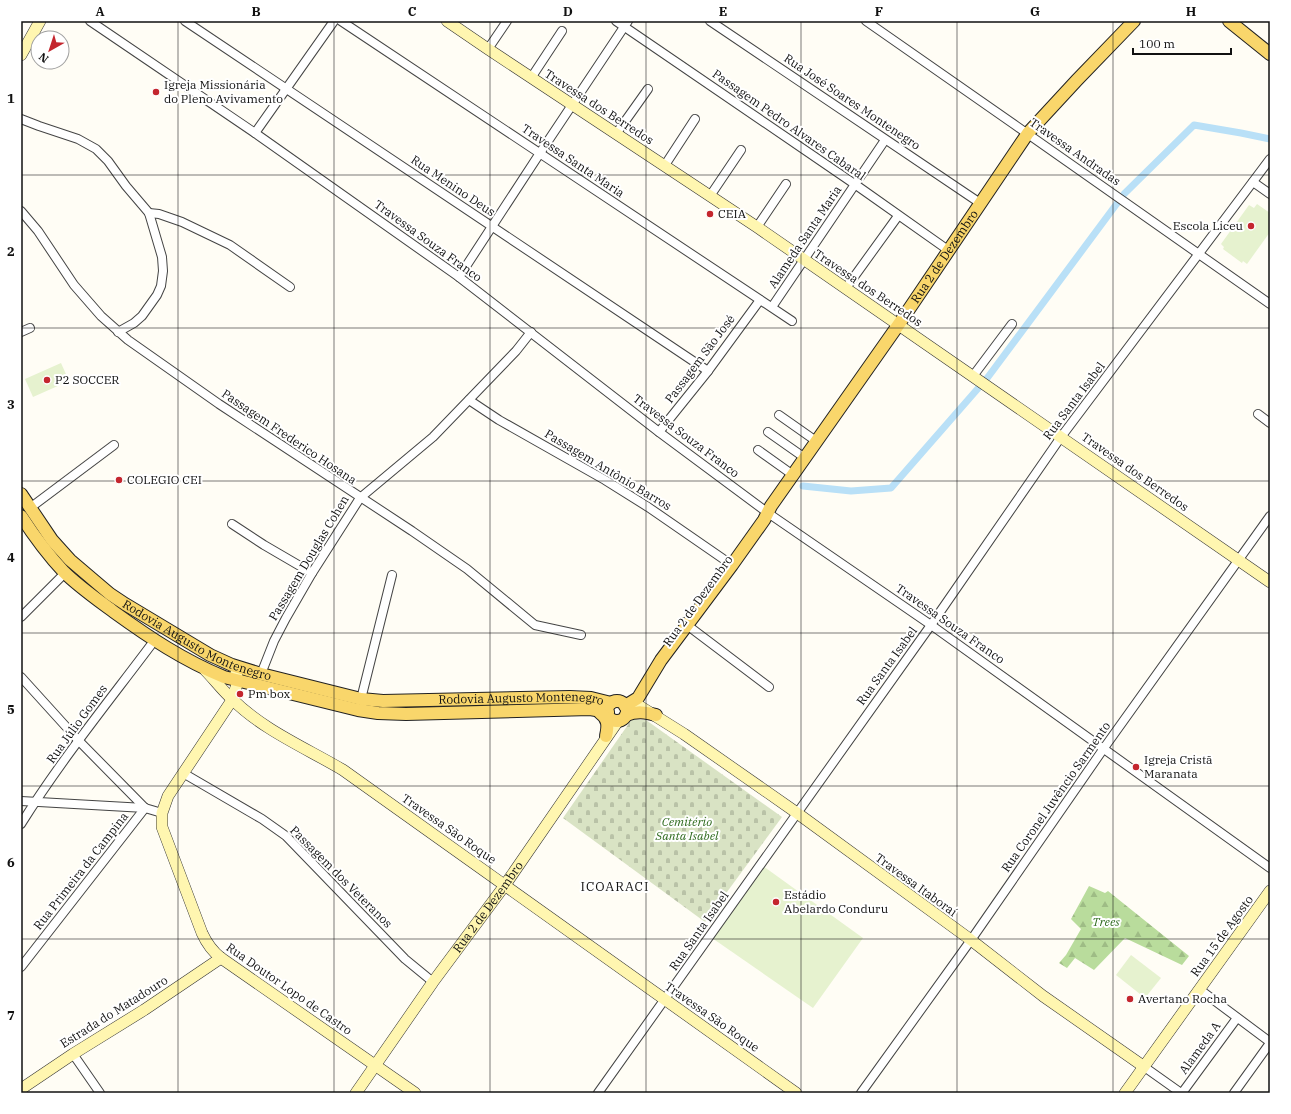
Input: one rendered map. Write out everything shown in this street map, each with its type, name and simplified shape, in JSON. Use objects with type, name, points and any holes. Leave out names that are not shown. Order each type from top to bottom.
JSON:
[{"type":"main road","name":"Rua 2 de Dezembro","points":[[625,711],[638,698],[684,623],[730,563],[793,475],[1028,133],[1132,22]]},
{"type":"main road","points":[[1236,23],[1270,54]]},
{"type":"main road","name":"Rodovia Augusto Montenegro","points":[[21,494],[52,540],[70,560],[110,594],[210,655],[232,665],[261,674],[361,699],[397,702],[570,697],[591,698],[609,708]]},
{"type":"main road","name":"Rodovia Augusto Montenegro","points":[[21,516],[44,548],[65,573],[89,593],[154,641],[205,670],[224,677],[351,708],[378,713],[406,714],[609,708]]},
{"type":"main road","points":[[89,593],[97,583]]},
{"type":"main road","points":[[154,641],[164,628]]},
{"type":"main road","points":[[625,711],[619,701],[609,708],[609,716],[613,720],[625,711],[640,712],[656,716]]},
{"type":"main road","points":[[590,709],[600,713],[606,719],[608,726],[606,736]]},
{"type":"street","points":[[21,55],[40,21]]},
{"type":"street","name":"Travessa Souza Franco","points":[[90,21],[255,133],[459,277],[659,432],[1104,748],[1270,868]]},
{"type":"street","name":"Rua Menino Deus","points":[[185,21],[708,371]]},
{"type":"street","points":[[255,133],[334,21]]},
{"type":"street","name":"Travessa Santa Maria","points":[[341,21],[792,321]]},
{"type":"street","name":"Travessa dos Berredos","points":[[448,21],[531,78],[757,227],[1270,582]]},
{"type":"street","points":[[488,49],[507,21]]},
{"type":"street","name":"Passagem Pedro Alvares Cabaral","points":[[616,21],[627,24],[948,250]]},
{"type":"street","name":"Rua José Soares Montenegro","points":[[710,21],[980,203]]},
{"type":"street","name":"Travessa Andradas","points":[[866,21],[972,96],[1028,133],[1270,304]]},
{"type":"street","points":[[459,277],[627,24]]},
{"type":"street","points":[[531,78],[562,31]]},
{"type":"street","points":[[616,134],[648,89]]},
{"type":"street","points":[[21,119],[78,139],[96,149],[108,161],[126,186],[149,213],[162,257],[164,271],[161,286],[157,295],[142,316],[134,324],[118,332]]},
{"type":"street","points":[[665,165],[695,119]]},
{"type":"street","name":"Alameda Santa Maria","points":[[772,307],[856,185],[885,140]]},
{"type":"street","points":[[710,196],[741,150]]},
{"type":"street","name":"Rua Santa Isabel","points":[[598,1093],[931,625],[1061,437],[1270,160]]},
{"type":"street","points":[[1253,182],[1270,194]]},
{"type":"street","points":[[757,227],[786,184]]},
{"type":"street","name":"Passagem Frederico Hosana","points":[[21,211],[38,231],[74,285],[101,316],[128,340],[182,379],[412,531],[467,570],[535,625],[581,635]]},
{"type":"street","points":[[149,213],[159,214],[182,222],[230,245],[290,288]]},
{"type":"street","points":[[846,288],[898,216]]},
{"type":"street","name":"Passagem São José","points":[[659,432],[708,371],[760,300]]},
{"type":"street","points":[[973,376],[1012,324]]},
{"type":"street","points":[[21,332],[30,328]]},
{"type":"street","name":"Passagem Douglas Cohen","points":[[261,674],[274,641],[312,573],[360,498],[433,437],[516,351],[531,332]]},
{"type":"street","name":"Passagem Antônio Barros","points":[[469,400],[499,420],[605,480],[730,563]]},
{"type":"street","points":[[1258,414],[1270,423]]},
{"type":"street","points":[[779,415],[816,441]]},
{"type":"street","points":[[768,432],[804,458]]},
{"type":"street","points":[[30,508],[114,446]]},
{"type":"street","points":[[758,450],[793,475]]},
{"type":"street","name":"Rua Coronel Juvêncio Sarmento","points":[[862,1093],[971,940],[1104,748],[1270,516]]},
{"type":"street","points":[[232,524],[264,546],[312,573]]},
{"type":"street","points":[[21,617],[65,573]]},
{"type":"street","points":[[361,699],[392,575]]},
{"type":"street","points":[[684,623],[769,686]]},
{"type":"street","name":"Rua Júlio Gomes","points":[[21,824],[79,740],[154,641]]},
{"type":"street","points":[[232,665],[237,674],[238,681]]},
{"type":"street","name":"Travessa São Roque","points":[[205,670],[232,700],[273,731],[343,770],[796,1093]]},
{"type":"street","points":[[21,678],[145,808]]},
{"type":"street","name":"Rua Doutor Lopo de Castro","points":[[238,681],[232,700],[168,796],[162,813],[162,827],[202,933],[210,947],[221,958],[415,1093]]},
{"type":"street","name":"Rua 2 de Dezembro","points":[[356,1093],[433,982],[505,885],[606,736],[625,711]]},
{"type":"street","name":"Travessa Itaboraí","points":[[656,716],[797,814],[971,940],[1043,996],[1182,1093]]},
{"type":"street","name":"Passagem dos Veteranos","points":[[183,773],[262,819],[286,836],[405,959],[433,982]]},
{"type":"street","points":[[21,802],[145,808],[162,813]]},
{"type":"street","name":"Rua Primeira da Campina","points":[[21,967],[145,808]]},
{"type":"street","name":"Rua 15 de Agosto","points":[[1125,1093],[1270,891]]},
{"type":"street","name":"Estrada do Matadouro","points":[[21,1089],[73,1054],[144,1010],[221,958]]},
{"type":"street","points":[[1199,989],[1270,1042],[1234,1093]]},
{"type":"street","name":"Alameda A","points":[[1182,1093],[1237,1018]]},
{"type":"street","points":[[73,1054],[100,1093]]},
{"type":"green space","points":[[1257,204],[1270,213],[1270,232],[1247,264],[1243,261],[1242,263],[1223,249],[1224,247],[1221,244],[1249,205],[1254,208]]},
{"type":"green space","name":"P2 SOCCER","points":[[61,363],[69,381],[33,397],[25,379]]},
{"type":"green space","name":"Cemitério Santa Isabel","points":[[632,719],[646,720],[782,817],[705,922],[563,818]]},
{"type":"green space","name":"Estádio Abelardo Conduru","points":[[763,866],[863,938],[813,1008],[712,938]]},
{"type":"green space","name":"Trees","points":[[1089,886],[1105,893],[1108,891],[1189,956],[1182,965],[1125,938],[1094,970],[1075,958],[1067,968],[1059,963],[1066,955],[1081,929],[1071,919]]},
{"type":"green space","points":[[1131,955],[1161,978],[1145,998],[1116,975]]},
{"type":"waterway","points":[[803,486],[851,491],[891,488],[988,377],[1124,194],[1194,125],[1270,139]]},
{"type":"place","name":"Igreja Missionária do Pleno Avivamento","points":[[156,92]]},
{"type":"place","name":"CEIA","points":[[710,214]]},
{"type":"place","name":"Escola Liceu","points":[[1251,226]]},
{"type":"place","name":"P2 SOCCER","points":[[47,380]]},
{"type":"place","name":"COLEGIO CEI","points":[[119,480]]},
{"type":"place","name":"Pm box","points":[[240,694]]},
{"type":"place","name":"Igreja Cristã Maranata","points":[[1136,767]]},
{"type":"place","name":"Estádio Abelardo Conduru","points":[[776,902]]},
{"type":"place","name":"Avertano Rocha","points":[[1130,999]]},
{"type":"district","name":"ICOARACI","points":[[615,886]]}]
